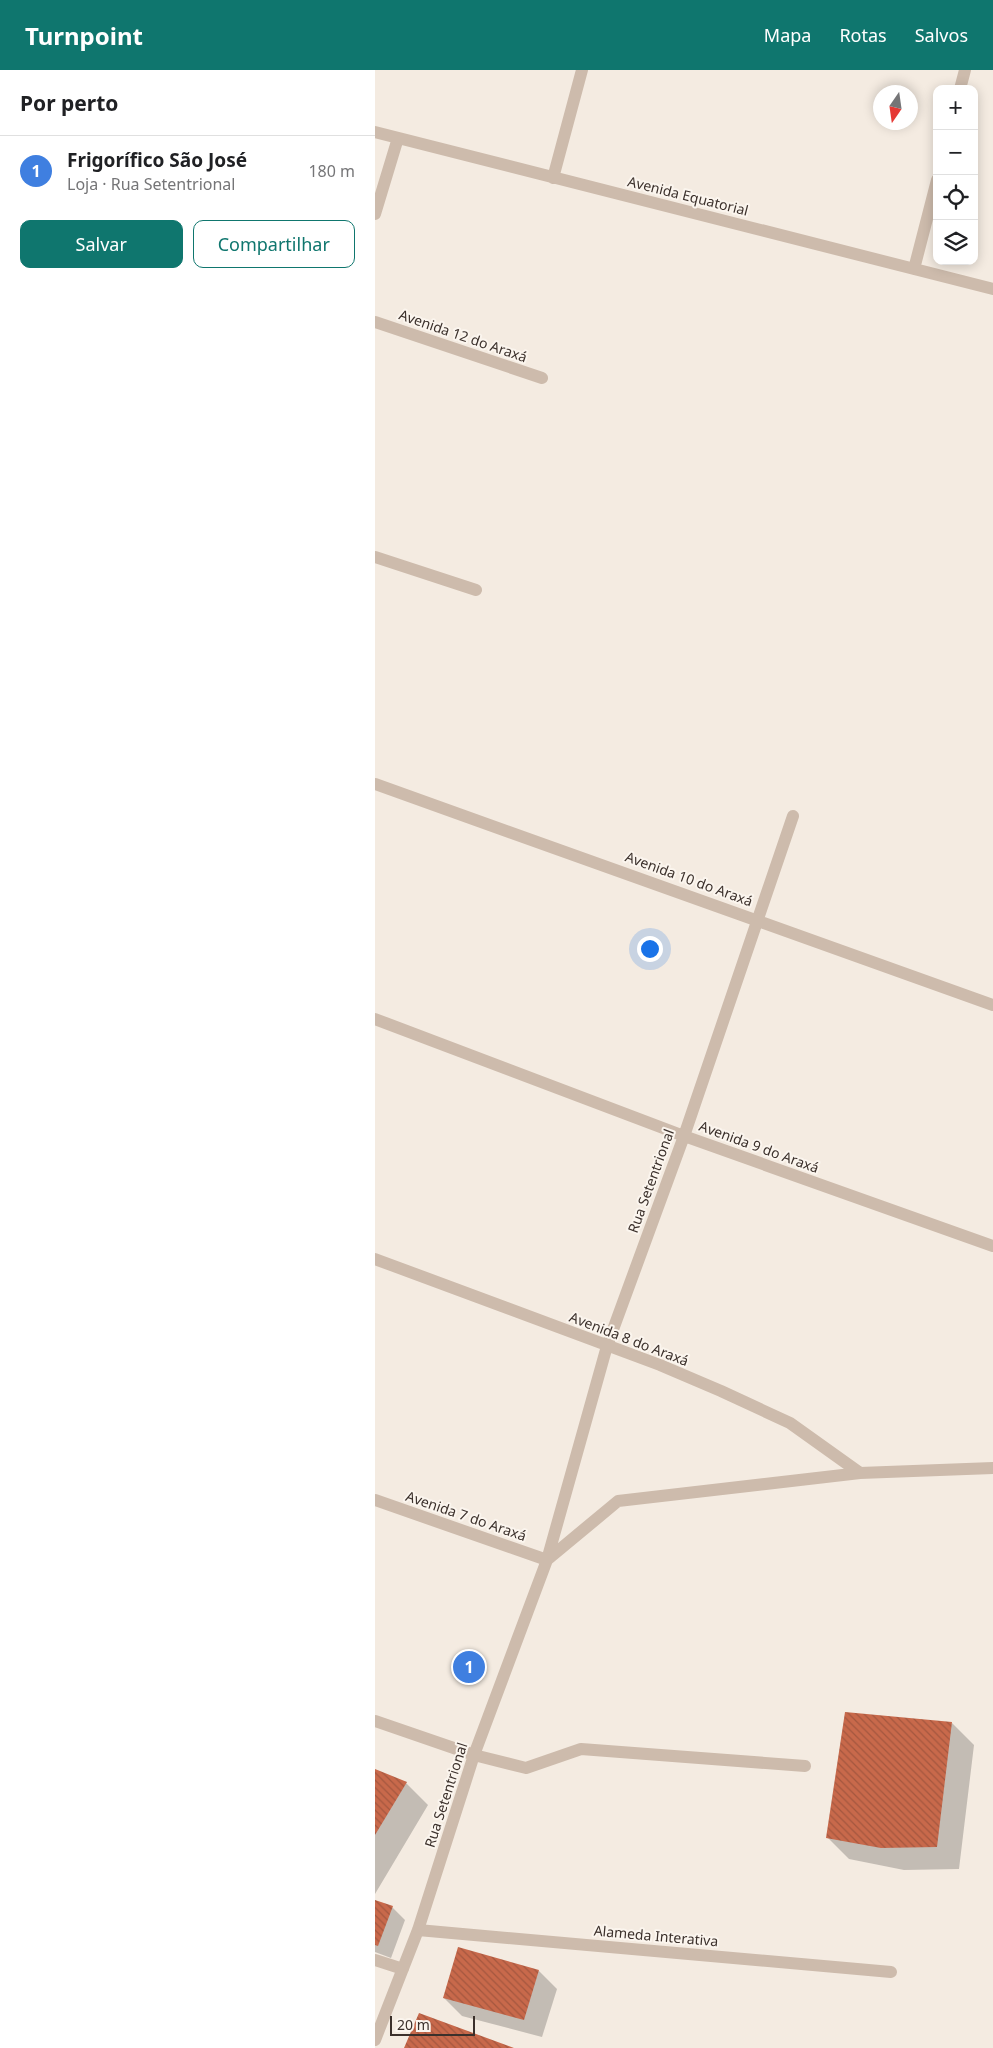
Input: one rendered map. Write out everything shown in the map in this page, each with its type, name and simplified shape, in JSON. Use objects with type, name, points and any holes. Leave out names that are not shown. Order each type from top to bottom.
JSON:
[{"type":"street","points":[[553,178],[582,70]]},
{"type":"street","points":[[961,85],[965,70]]},
{"type":"street","name":"Avenida Equatorial","points":[[375,132],[993,289]]},
{"type":"street","points":[[375,214],[398,138]]},
{"type":"street","points":[[914,268],[933,195]]},
{"type":"street","name":"Avenida 12 do Araxá","points":[[375,322],[542,378]]},
{"type":"street","points":[[375,557],[476,590]]},
{"type":"street","name":"Avenida 10 do Araxá","points":[[375,784],[759,920],[993,1006]]},
{"type":"street","name":"Rua Setentrional","points":[[375,2040],[418,1930],[475,1755],[547,1560],[607,1346],[759,920],[793,816]]},
{"type":"street","name":"Avenida 9 do Araxá","points":[[375,1020],[683,1136],[993,1246]]},
{"type":"street","name":"Avenida 8 do Araxá","points":[[375,1259],[660,1365],[768,1412],[790,1423],[860,1473]]},
{"type":"street","points":[[547,1560],[618,1501],[860,1473],[993,1468]]},
{"type":"street","name":"Avenida 7 do Araxá","points":[[375,1500],[547,1560]]},
{"type":"street","points":[[375,1721],[475,1755],[526,1768],[581,1749],[805,1766]]},
{"type":"street","name":"Alameda Interativa","points":[[418,1930],[891,1972]]},
{"type":"street","points":[[375,1960],[403,1969]]},
{"type":"building","points":[[845,1712],[952,1722],[937,1847],[881,1848],[826,1838]]},
{"type":"building","points":[[375,1769],[407,1782],[375,1835]]},
{"type":"building","points":[[375,1900],[393,1906],[378,1946],[375,1945]]},
{"type":"building","points":[[458,1947],[539,1970],[524,2020],[443,1998]]},
{"type":"building","points":[[419,2013],[514,2048],[404,2048]]},
{"type":"place","name":"Frigorífico São José","points":[[469,1667]]}]
